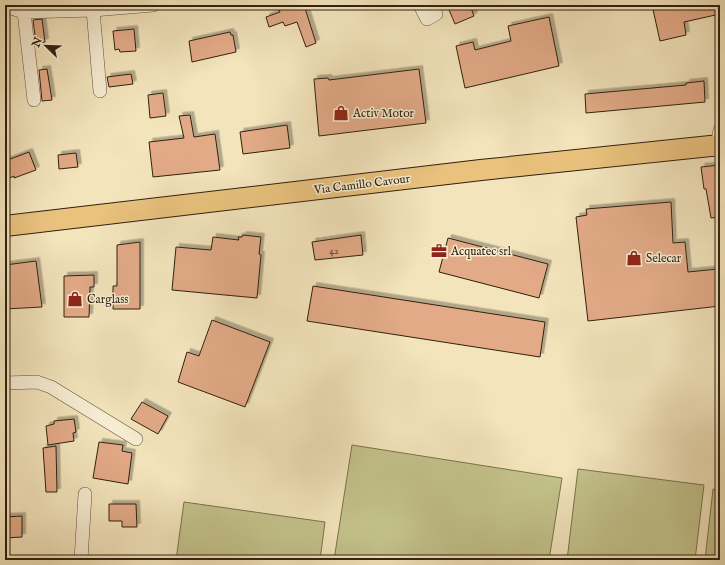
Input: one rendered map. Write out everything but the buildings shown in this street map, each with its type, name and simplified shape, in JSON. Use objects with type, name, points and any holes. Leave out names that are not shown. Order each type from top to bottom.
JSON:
[{"type":"main road","name":"Via Camillo Cavour","points":[[5,226],[481,170],[719,144]]},
{"type":"street","points":[[5,5],[24,12],[93,10],[153,5]]},
{"type":"street","points":[[420,5],[427,19],[436,14]]},
{"type":"street","points":[[93,10],[100,91]]},
{"type":"street","points":[[24,12],[34,100]]},
{"type":"street","points":[[5,383],[37,382],[51,387],[136,439]]},
{"type":"street","points":[[81,560],[85,494]]},
{"type":"shaded area","points":[[352,445],[562,478],[549,560],[334,560]]},
{"type":"shaded area","points":[[578,469],[704,485],[695,560],[567,560]]},
{"type":"shaded area","points":[[713,489],[720,490],[720,560],[705,560]]},
{"type":"shaded area","points":[[184,502],[325,522],[320,560],[176,560]]},
{"type":"place","name":"Activ Motor","points":[[341,113]]},
{"type":"place","name":"Acquatec srl","points":[[439,251]]},
{"type":"place","name":"Selecar","points":[[634,258]]},
{"type":"place","name":"Carglass","points":[[75,299]]}]
